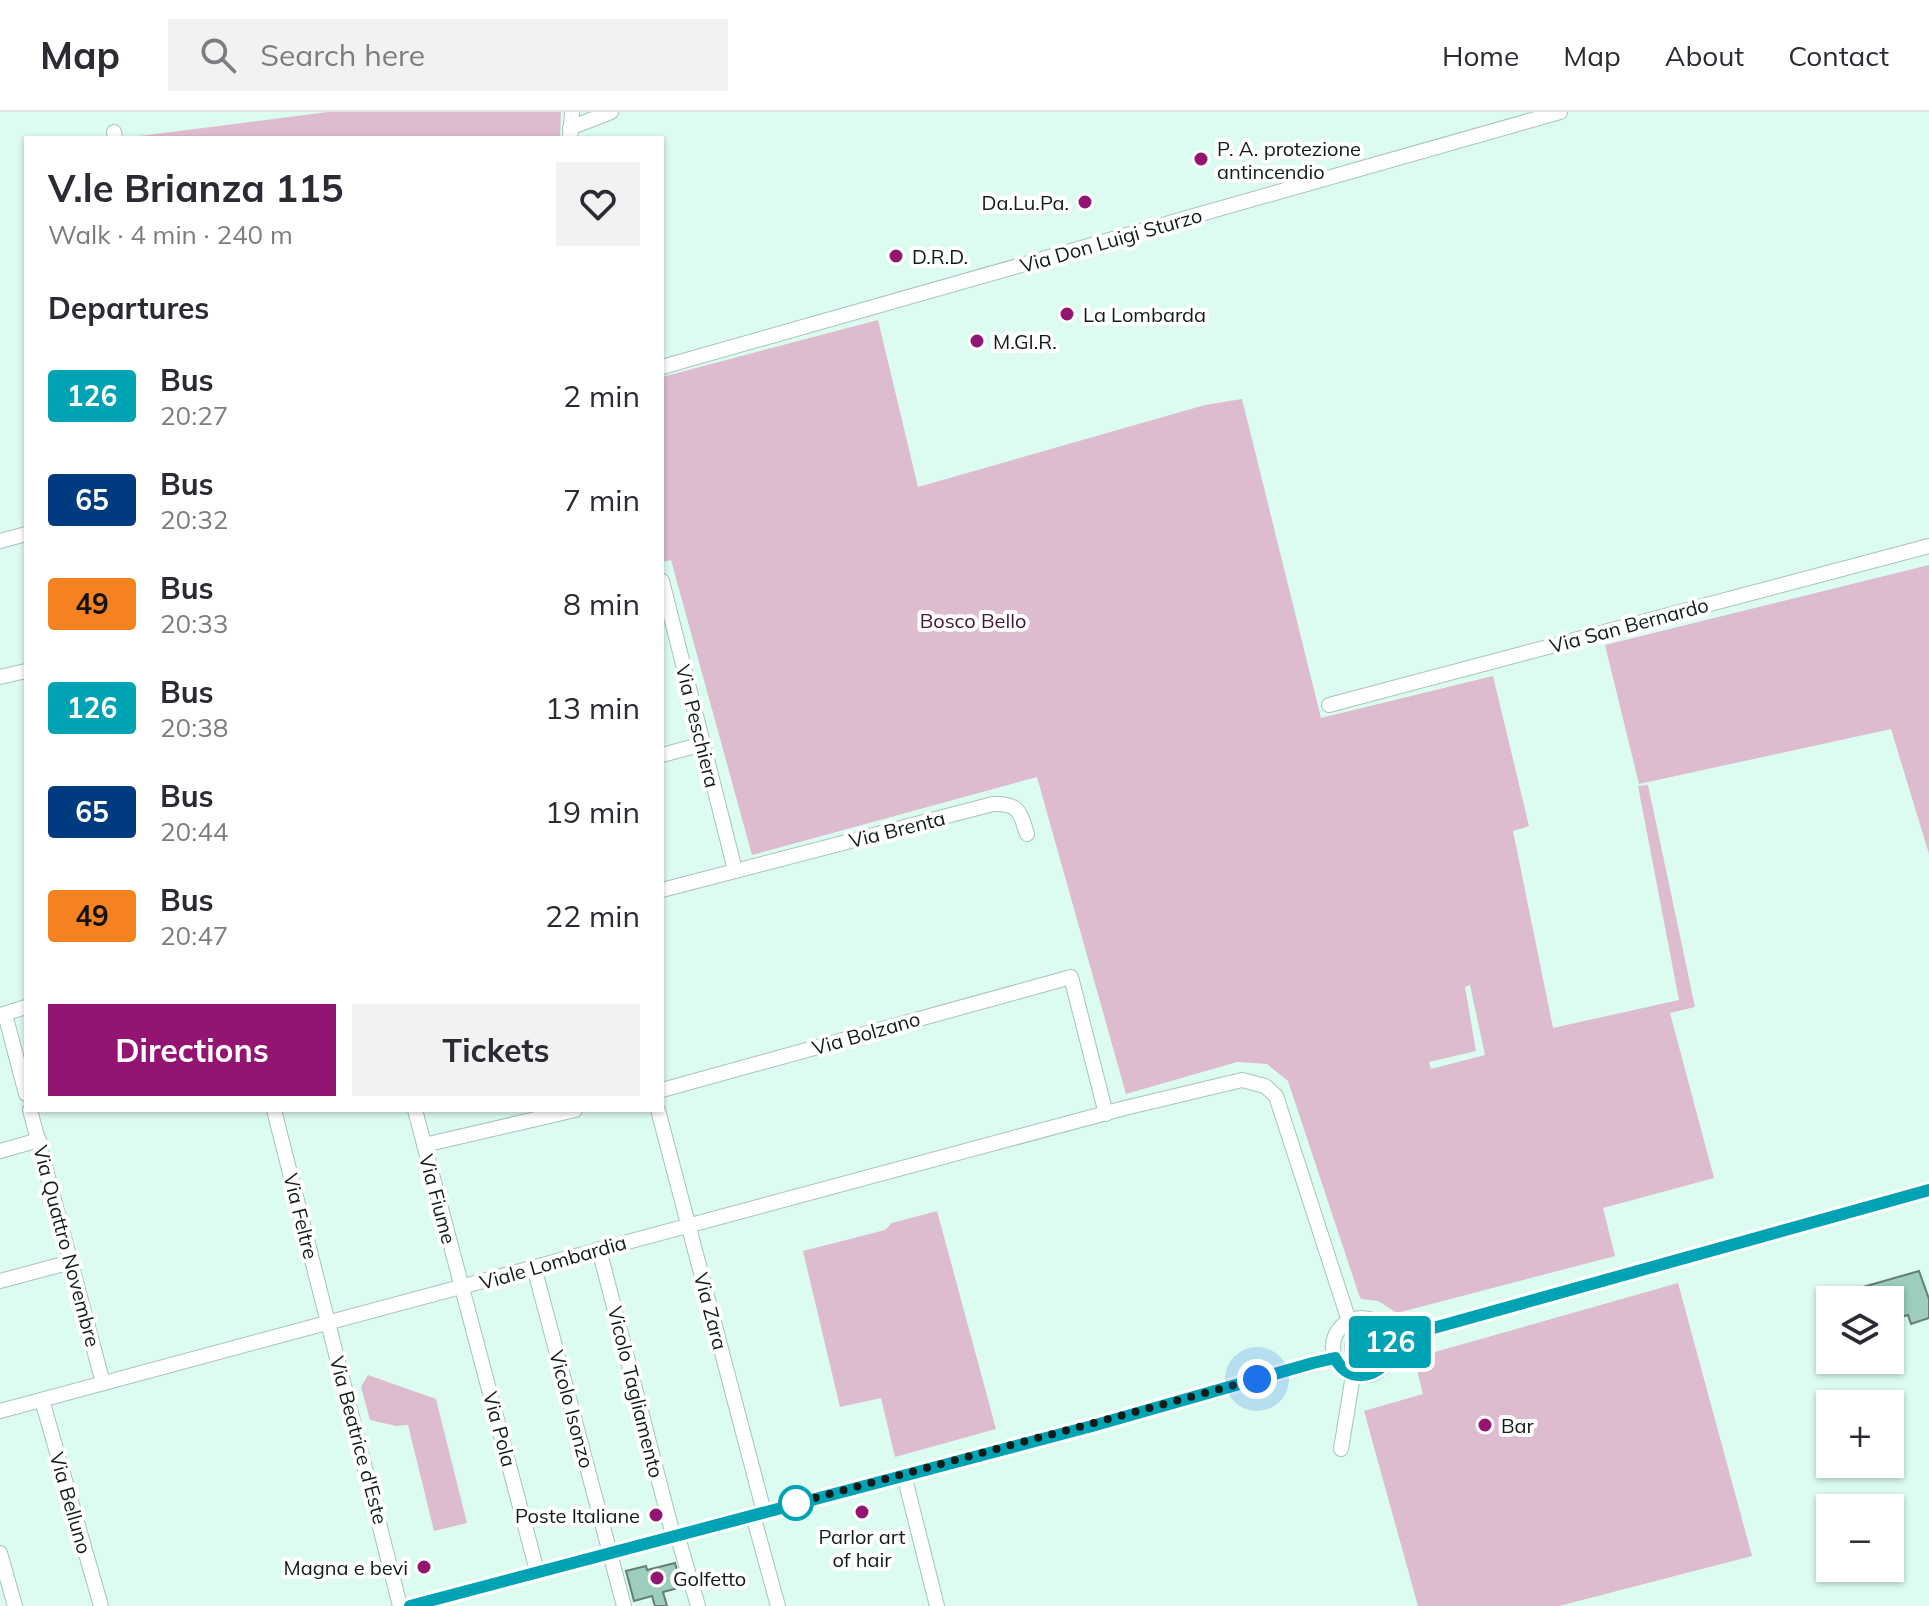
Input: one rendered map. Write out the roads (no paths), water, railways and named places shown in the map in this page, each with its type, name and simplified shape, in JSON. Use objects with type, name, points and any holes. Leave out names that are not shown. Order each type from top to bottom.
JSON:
[{"type":"street","points":[[570,133],[572,112]]},
{"type":"street","points":[[570,133],[611,112]]},
{"type":"street","name":"Via Don Luigi Sturzo","points":[[664,366],[1560,112]]},
{"type":"street","points":[[0,541],[24,535]]},
{"type":"street","name":"Via San Bernardo","points":[[1329,705],[1929,546]]},
{"type":"street","name":"Via Peschiera","points":[[664,598],[667,624],[742,868]]},
{"type":"street","points":[[0,677],[24,671]]},
{"type":"street","points":[[664,754],[703,744]]},
{"type":"street","name":"Via Brenta","points":[[742,868],[993,804],[1008,804],[1021,813],[1027,834]]},
{"type":"street","points":[[664,889],[742,868]]},
{"type":"street","name":"Via Bolzano","points":[[664,1089],[1071,977],[1106,1114]]},
{"type":"street","points":[[24,1008],[2,1014],[24,1087]]},
{"type":"street","name":"Viale Lombardia","points":[[0,1411],[1233,1081],[1253,1081],[1276,1096],[1349,1321]]},
{"type":"street","name":"Via Quattro Novembre","points":[[31,1112],[103,1383]]},
{"type":"street","name":"Via Feltre","points":[[275,1112],[328,1322]]},
{"type":"street","name":"Via Fiume","points":[[416,1112],[462,1287]]},
{"type":"street","points":[[424,1145],[566,1112]]},
{"type":"street","name":"Via Zara","points":[[659,1112],[759,1513],[778,1606]]},
{"type":"street","points":[[0,1151],[39,1140]]},
{"type":"street","points":[[1390,1340],[1929,1190]]},
{"type":"street","name":"Vicolo Tagliamento","points":[[599,1249],[675,1535],[698,1606]]},
{"type":"street","points":[[0,1281],[71,1262]]},
{"type":"street","name":"Vicolo Isonzo","points":[[534,1267],[624,1606]]},
{"type":"street","name":"Via Pola","points":[[462,1287],[537,1571]]},
{"type":"street","points":[[1365,1318],[1374,1321],[1381,1325],[1390,1340],[1388,1360],[1381,1369],[1363,1376],[1344,1370],[1335,1358],[1336,1333],[1349,1321],[1365,1318]]},
{"type":"street","name":"Via Beatrice d'Este","points":[[328,1322],[400,1606]]},
{"type":"street","points":[[410,1606],[1335,1358]]},
{"type":"street","points":[[1341,1449],[1353,1375]]},
{"type":"street","name":"Via Belluno","points":[[42,1400],[101,1606]]},
{"type":"street","points":[[904,1475],[937,1606]]},
{"type":"street","points":[[0,1553],[15,1606]]},
{"type":"place","name":"P. A. protezione antincendio","points":[[1201,159]]},
{"type":"place","name":"Da.Lu.Pa.","points":[[1085,202]]},
{"type":"place","name":"D.R.D.","points":[[896,256]]},
{"type":"place","name":"La Lombarda","points":[[1067,314]]},
{"type":"place","name":"M.GI.R.","points":[[977,341]]},
{"type":"place","name":"Bar","points":[[1485,1425]]},
{"type":"place","name":"Parlor art of hair","points":[[862,1512]]},
{"type":"place","name":"Poste Italiane","points":[[656,1515]]},
{"type":"place","name":"Magna e bevi","points":[[424,1567]]},
{"type":"place","name":"Golfetto","points":[[657,1578]]},
{"type":"park label","name":"Bosco Bello","points":[[973,620]]}]
